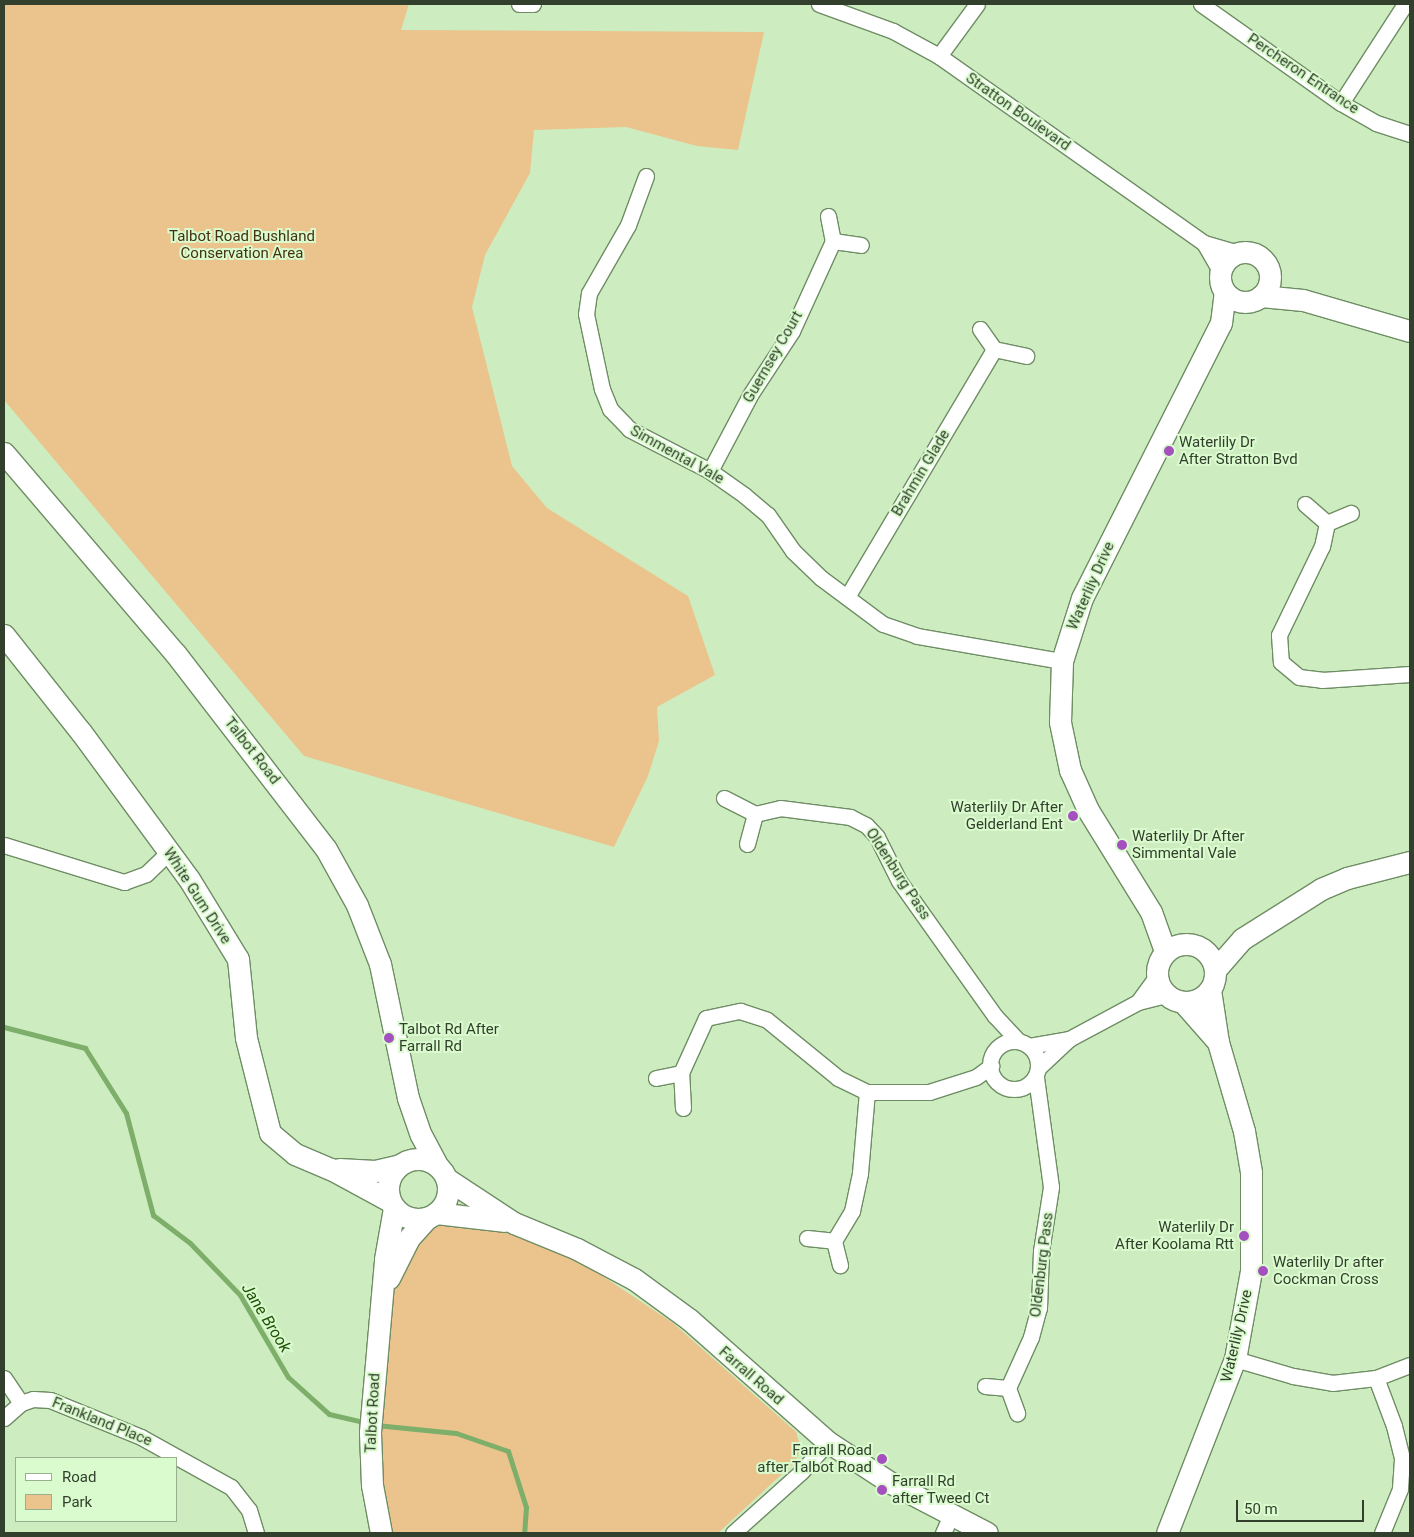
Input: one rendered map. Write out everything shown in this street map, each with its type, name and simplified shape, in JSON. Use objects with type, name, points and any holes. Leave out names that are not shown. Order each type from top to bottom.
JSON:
[{"type":"street","points":[[519,4],[533,4]]},
{"type":"street","name":"Stratton Boulevard","points":[[819,4],[893,30],[939,56],[1204,243],[1238,253]]},
{"type":"street","points":[[939,56],[977,4]]},
{"type":"street","name":"Percheron Entrance","points":[[1201,4],[1341,103],[1376,123],[1410,134]]},
{"type":"street","points":[[1341,103],[1405,4]]},
{"type":"street","name":"Simmental Vale","points":[[646,176],[628,225],[589,293],[586,314],[600,379],[610,409],[628,429],[710,471],[768,515],[793,551],[821,578],[883,624],[912,634],[1062,661]]},
{"type":"street","points":[[828,216],[833,241],[861,245]]},
{"type":"street","name":"Guernsey Court","points":[[710,471],[750,395],[792,331],[833,241]]},
{"type":"street","name":"Stratton Boulevard","points":[[1204,243],[1220,271]]},
{"type":"street","points":[[1303,300],[1270,276],[1260,257],[1238,253],[1225,262],[1220,271],[1225,292],[1232,298],[1303,300],[1410,331]]},
{"type":"street","points":[[1256,299],[1267,290],[1270,276]]},
{"type":"street","name":"Waterlily Drive","points":[[1183,947],[1151,912],[1088,810],[1070,770],[1060,722],[1062,661],[1082,598],[1221,323],[1225,292]]},
{"type":"street","name":"Waterlily Drive","points":[[1221,323],[1256,299]]},
{"type":"street","points":[[980,329],[994,349],[1026,356]]},
{"type":"street","name":"Brahmin Glade","points":[[847,597],[994,349]]},
{"type":"street","name":"Talbot Road","points":[[4,453],[175,653],[326,849],[357,905],[380,964],[408,1098],[421,1135],[442,1172]]},
{"type":"street","points":[[1305,504],[1327,524]]},
{"type":"street","points":[[1327,524],[1351,513]]},
{"type":"street","points":[[1327,524],[1322,546],[1279,635],[1281,662],[1298,677],[1322,680],[1410,674]]},
{"type":"street","name":"White Gum Drive","points":[[4,635],[82,732],[169,852],[238,959],[246,1038],[270,1133],[295,1154],[332,1169],[392,1204]]},
{"type":"street","points":[[724,798],[755,814],[748,844]]},
{"type":"street","name":"Oldenburg Pass","points":[[755,814],[780,808],[803,808],[850,817],[866,825],[877,837],[899,880],[995,1016],[1023,1044]]},
{"type":"street","points":[[4,845],[124,882],[146,874],[169,852]]},
{"type":"street","points":[[993,1072],[1014,1089],[1022,1088],[1069,1039],[1138,1002],[1169,991],[1198,1000],[1242,939],[1322,889],[1347,878],[1410,862]]},
{"type":"street","points":[[1169,991],[1160,959],[1183,947],[1242,939]]},
{"type":"street","points":[[1183,947],[1213,960],[1213,980]]},
{"type":"street","name":"Waterlily Drive","points":[[1167,1533],[1222,1399],[1235,1359],[1251,1271],[1251,1172],[1244,1131],[1218,1042],[1213,980]]},
{"type":"street","name":"Waterlily Drive","points":[[1169,991],[1218,1042]]},
{"type":"street","points":[[682,1108],[681,1073],[706,1018],[740,1011],[767,1020],[838,1078],[867,1092],[928,1092],[993,1072]]},
{"type":"street","name":"Oldenburg Pass","points":[[995,1016],[998,1046]]},
{"type":"street","points":[[993,1072],[993,1052],[1005,1041],[1023,1044],[1069,1039]]},
{"type":"street","points":[[1023,1044],[1036,1052],[1037,1073]]},
{"type":"street","points":[[656,1078],[681,1073]]},
{"type":"street","name":"Oldenburg Pass","points":[[1008,1388],[1031,1337],[1039,1308],[1041,1251],[1051,1187],[1037,1073]]},
{"type":"street","points":[[1022,1088],[1040,1107]]},
{"type":"street","points":[[840,1265],[834,1241],[852,1211],[860,1173],[867,1092]]},
{"type":"street","name":"Talbot Road","points":[[402,1163],[408,1098]]},
{"type":"street","points":[[423,1159],[442,1172],[447,1198],[431,1216],[409,1218],[392,1204],[388,1182],[402,1163],[423,1159]]},
{"type":"street","name":"White Gum Drive","points":[[332,1169],[375,1171],[402,1163]]},
{"type":"street","name":"Farrall Road","points":[[442,1172],[514,1223],[577,1249],[634,1279],[690,1320],[828,1442],[891,1483],[947,1525],[987,1533]]},
{"type":"street","name":"Talbot Road","points":[[381,1533],[372,1485],[370,1422],[392,1204]]},
{"type":"street","name":"Talbot Road","points":[[382,1292],[409,1238],[431,1216]]},
{"type":"street","name":"Farrall Road","points":[[431,1216],[514,1223]]},
{"type":"street","points":[[807,1238],[834,1241]]},
{"type":"street","points":[[1235,1359],[1293,1376],[1332,1383],[1376,1378],[1410,1365]]},
{"type":"street","points":[[4,1378],[21,1403],[4,1418]]},
{"type":"street","points":[[1376,1378],[1394,1426],[1402,1459],[1400,1489],[1382,1533]]},
{"type":"street","points":[[985,1386],[1008,1388],[1017,1413]]},
{"type":"street","name":"Frankland Place","points":[[21,1403],[33,1399],[50,1400],[147,1440],[211,1474],[241,1497],[256,1533]]},
{"type":"street","points":[[733,1533],[801,1472],[828,1442]]},
{"type":"green space","name":"Talbot Road Bushland Conservation Area","points":[[4,4],[409,4],[401,30],[764,32],[738,150],[697,146],[626,127],[534,130],[530,173],[485,255],[472,307],[512,466],[547,508],[688,596],[715,675],[657,707],[659,741],[648,776],[614,847],[304,756],[4,400]]},
{"type":"green space","points":[[446,1224],[501,1230],[583,1263],[673,1323],[796,1432],[801,1449],[794,1463],[718,1533],[381,1533],[376,1510],[382,1291],[433,1228]]},
{"type":"waterway","name":"Jane Brook","points":[[4,1027],[85,1048],[126,1113],[153,1215],[190,1243],[240,1295],[288,1377],[329,1414],[365,1422]]},
{"type":"waterway","name":"Jane Brook","points":[[376,1425],[456,1433],[508,1451],[526,1507],[524,1533]]},
{"type":"place","name":"Waterlily Dr After Stratton Bvd","points":[[1169,451]]},
{"type":"place","name":"Waterlily Dr After Gelderland Ent","points":[[1073,816]]},
{"type":"place","name":"Waterlily Dr After Simmental Vale","points":[[1122,845]]},
{"type":"place","name":"Talbot Rd After Farrall Rd","points":[[389,1038]]},
{"type":"place","name":"Waterlily Dr After Koolama Rtt","points":[[1244,1236]]},
{"type":"place","name":"Waterlily Dr after Cockman Cross","points":[[1263,1271]]},
{"type":"place","name":"Farrall Road after Talbot Road","points":[[882,1459]]},
{"type":"place","name":"Farrall Rd after Tweed Ct","points":[[882,1490]]}]
